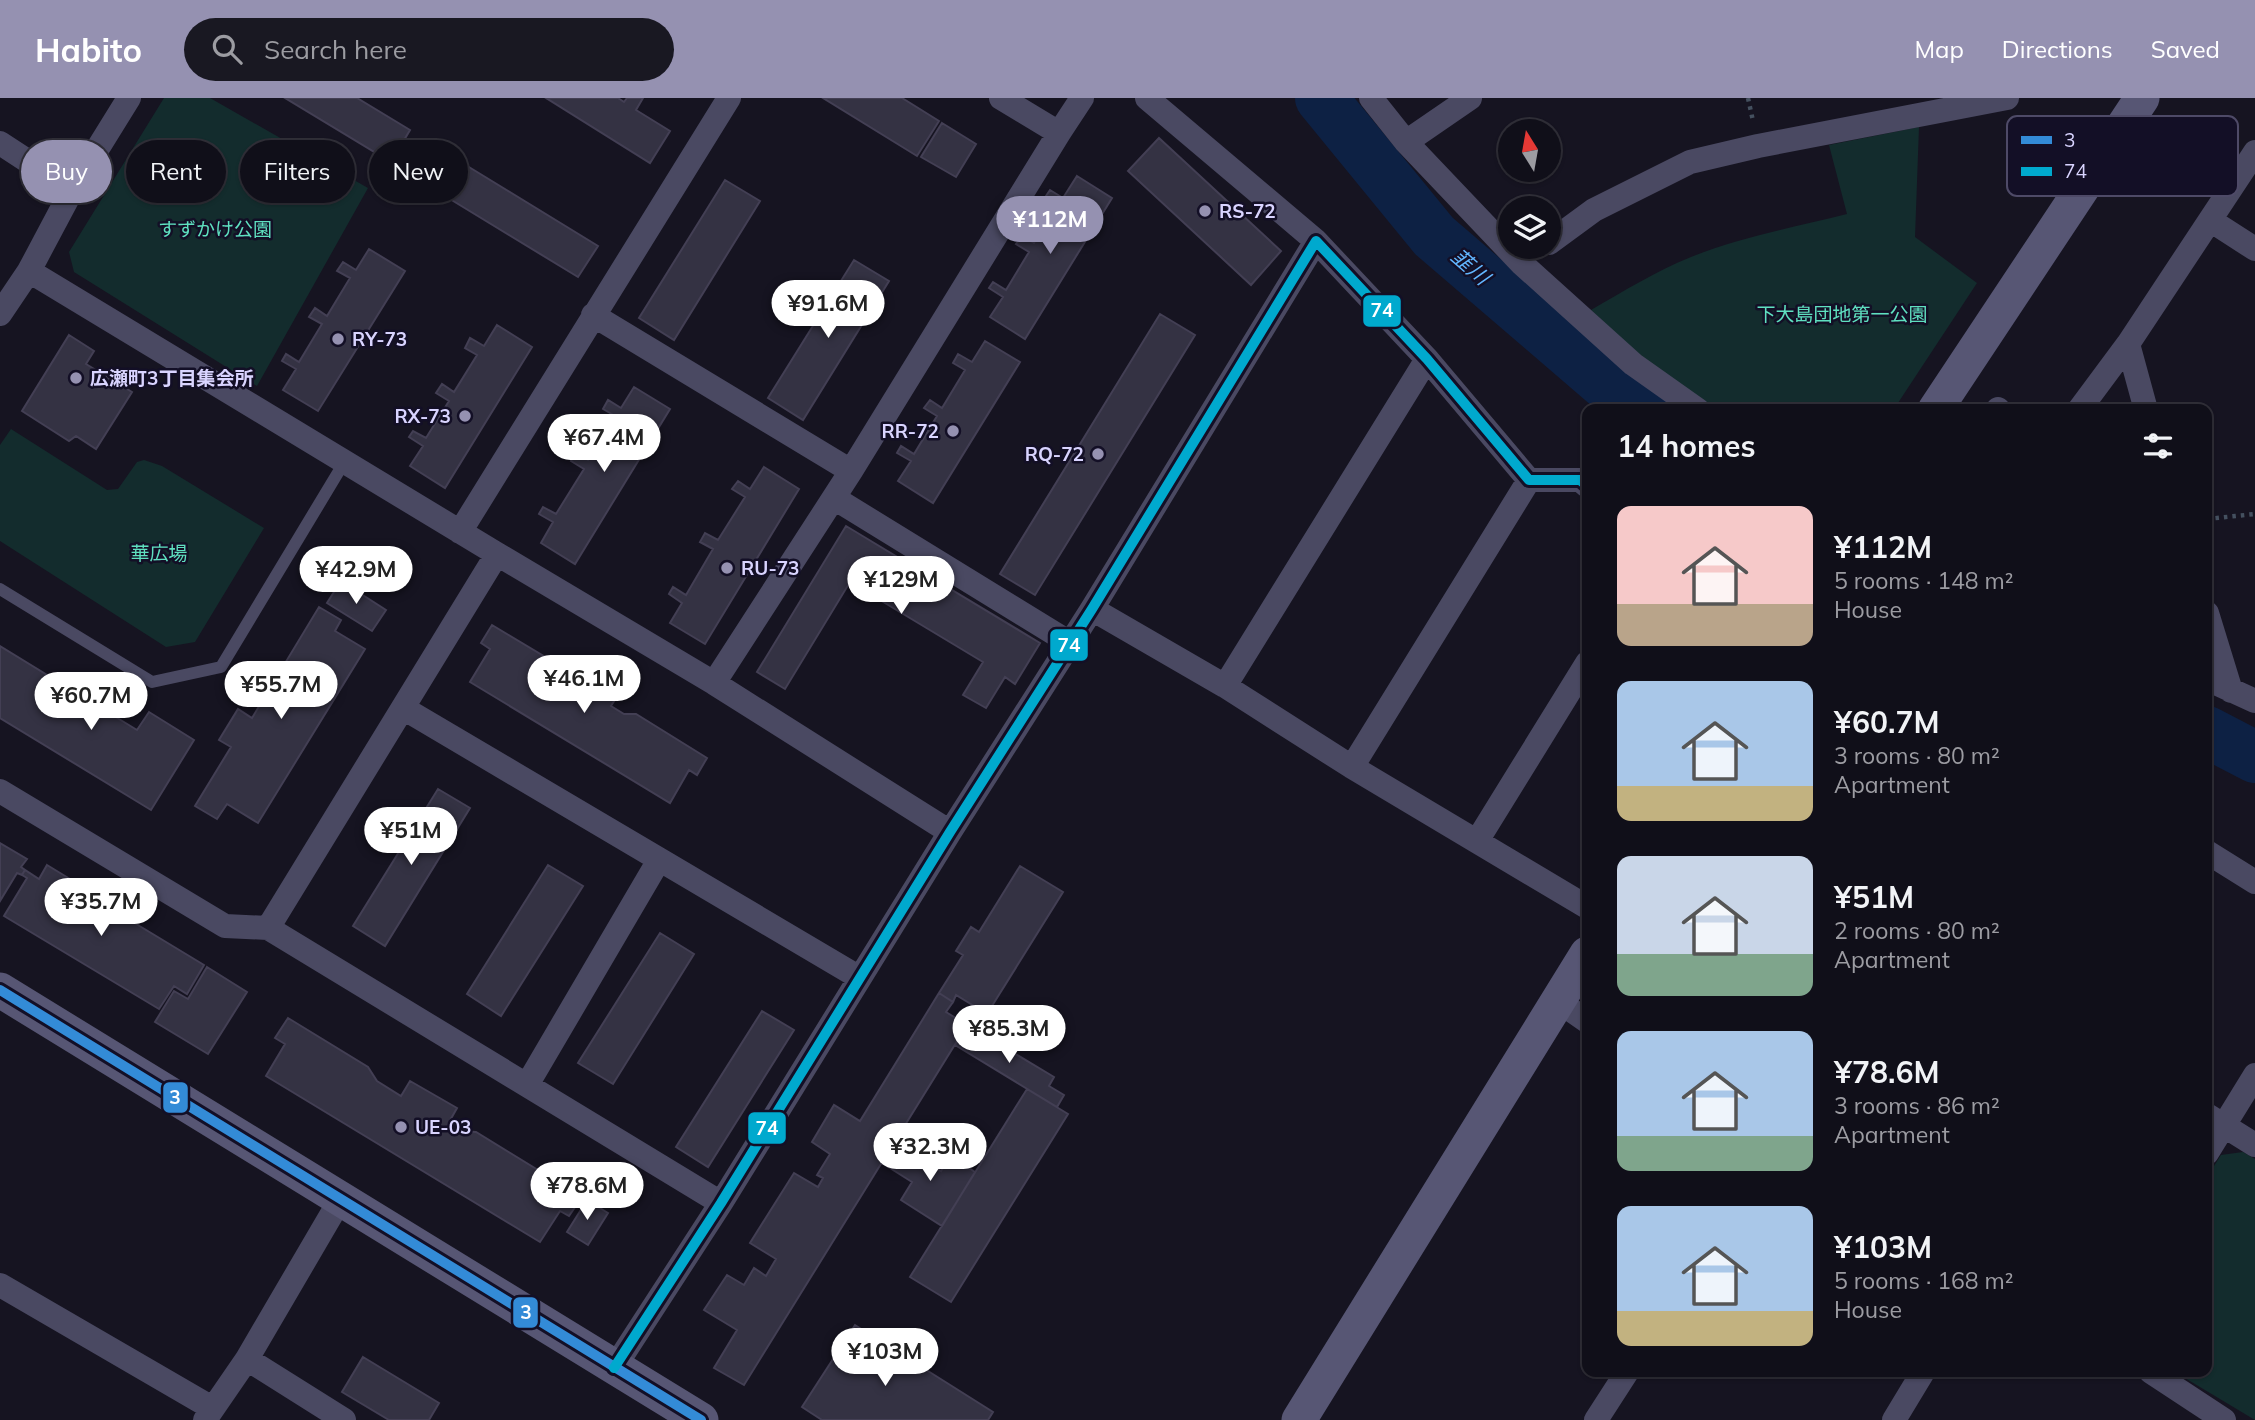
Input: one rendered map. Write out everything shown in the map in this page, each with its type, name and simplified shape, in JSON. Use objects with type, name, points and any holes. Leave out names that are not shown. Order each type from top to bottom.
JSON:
[{"type":"street","points":[[103,140],[129,98]]},
{"type":"street","points":[[460,532],[729,98]]},
{"type":"street","points":[[1001,98],[1059,133]]},
{"type":"street","points":[[714,683],[851,471],[1082,98]]},
{"type":"street","points":[[1147,98],[1316,241],[1427,359],[1529,480],[1582,482]]},
{"type":"street","points":[[1371,98],[1406,142],[1521,263],[1633,364],[1690,404]]},
{"type":"street","points":[[1406,142],[1470,98]]},
{"type":"street","points":[[1561,234],[1594,211],[1690,162],[1758,146],[2007,98]]},
{"type":"street","points":[[2130,116],[2142,98]]},
{"type":"street","points":[[0,144],[21,157]]},
{"type":"street","points":[[2238,178],[2255,152]]},
{"type":"street","points":[[1939,404],[2077,196]]},
{"type":"street","points":[[2083,404],[2226,196]]},
{"type":"street","points":[[0,314],[29,271],[65,203]]},
{"type":"street","points":[[2210,220],[2255,249]]},
{"type":"street","points":[[614,1368],[721,1203],[950,832],[1092,609],[1316,241]]},
{"type":"street","points":[[1521,263],[1527,259]]},
{"type":"street","points":[[29,271],[714,683],[950,832]]},
{"type":"street","points":[[593,315],[851,471]]},
{"type":"street","points":[[2127,344],[2144,404]]},
{"type":"street","points":[[1225,686],[1427,359]]},
{"type":"street","points":[[1352,766],[1529,480]]},
{"type":"street","points":[[834,498],[1069,643]]},
{"type":"street","points":[[268,928],[497,554]]},
{"type":"street","points":[[1092,609],[1225,686],[1582,904]]},
{"type":"street","points":[[2212,629],[2231,691]]},
{"type":"street","points":[[1478,841],[1582,671]]},
{"type":"street","points":[[2212,682],[2255,701]]},
{"type":"street","points":[[403,708],[860,978]]},
{"type":"street","points":[[0,791],[225,926],[268,928],[721,1203]]},
{"type":"street","points":[[2212,855],[2255,882]]},
{"type":"street","points":[[527,1085],[659,860]]},
{"type":"street","points":[[1300,1420],[1582,962]]},
{"type":"street","points":[[0,990],[701,1420]]},
{"type":"street","points":[[1558,1001],[1582,1018]]},
{"type":"street","points":[[2255,1075],[2215,1121],[2255,1145]]},
{"type":"street","points":[[0,1285],[208,1414],[247,1359],[340,1200]]},
{"type":"street","points":[[247,1359],[344,1420]]},
{"type":"street","points":[[1596,1420],[1624,1377]]},
{"type":"street","points":[[1894,1420],[1920,1377]]},
{"type":"street","points":[[2156,1377],[2194,1412],[2224,1420]]},
{"type":"lane","points":[[0,589],[152,682],[221,667],[345,461]]},
{"type":"path","points":[[2212,518],[2255,514]]},
{"type":"green space","name":"すずかけ公園","points":[[164,98],[210,98],[284,140],[240,140],[240,203],[355,203],[355,181],[368,188],[257,386],[74,272],[69,252],[99,203],[112,203],[112,182],[126,160],[126,203],[226,203],[226,140],[138,140]]},
{"type":"green space","name":"下大島団地第一公園","points":[[1919,127],[1915,237],[1977,283],[1897,404],[1705,404],[1654,369],[1591,310],[1691,257],[1749,238],[1847,214],[1829,145]]},
{"type":"green space","name":"華広場","points":[[11,429],[107,490],[118,489],[137,462],[144,460],[162,466],[264,528],[195,642],[166,647],[0,541],[0,445]]},
{"type":"green space","points":[[2243,1152],[2255,1159],[2255,1420],[2183,1377],[2212,1377],[2212,1169],[2221,1155]]},
{"type":"building","points":[[285,98],[357,98],[410,130],[404,140],[369,140],[369,149]]},
{"type":"building","points":[[546,98],[618,98],[624,102],[627,98],[643,98],[636,110],[670,131],[650,163]]},
{"type":"building","points":[[823,98],[902,98],[939,121],[917,156]]},
{"type":"building","points":[[942,123],[976,144],[956,177],[921,157]]},
{"type":"building","name":"RS-72","points":[[1159,138],[1281,251],[1251,285],[1128,171]]},
{"type":"building","points":[[468,166],[598,246],[578,277],[456,203],[468,203]]},
{"type":"building","points":[[1077,176],[1112,198],[1025,339],[990,317],[1003,297],[989,288],[993,282],[1006,290],[1029,252],[1016,244],[1022,236],[1034,243],[1057,206],[1044,199],[1050,190],[1063,198]]},
{"type":"building","points":[[725,180],[760,201],[674,340],[639,318]]},
{"type":"building","name":"RY-73","points":[[369,249],[405,271],[318,411],[283,390],[296,369],[282,361],[286,354],[299,362],[322,324],[309,317],[315,308],[327,316],[350,278],[337,271],[343,262],[356,270]]},
{"type":"building","points":[[854,260],[889,281],[803,420],[768,398]]},
{"type":"building","name":"RQ-72","points":[[1160,314],[1195,335],[1035,595],[1000,574]]},
{"type":"building","name":"RX-73","points":[[497,325],[532,347],[445,488],[410,466],[423,446],[409,437],[413,431],[426,438],[449,401],[436,393],[442,384],[454,392],[477,355],[465,348],[470,338],[484,346]]},
{"type":"building","name":"広瀬町3丁目集会所","points":[[69,335],[94,351],[86,364],[132,392],[96,449],[76,436],[69,441],[22,411]]},
{"type":"building","name":"RR-72","points":[[985,341],[1020,362],[933,503],[898,481],[911,461],[897,453],[901,446],[914,454],[937,416],[924,408],[930,400],[942,408],[965,370],[953,363],[958,354],[972,362]]},
{"type":"building","points":[[634,387],[670,409],[575,564],[541,543],[553,522],[539,514],[543,507],[556,514],[584,469],[571,461],[576,453],[588,460],[615,416],[603,409],[608,400],[621,408]]},
{"type":"building","name":"RU-73","points":[[764,467],[799,489],[705,644],[670,623],[682,603],[669,594],[673,587],[686,595],[713,549],[700,542],[705,533],[718,540],[745,497],[732,489],[738,481],[750,489]]},
{"type":"building","points":[[846,526],[1040,643],[1015,684],[1005,677],[986,708],[963,695],[983,662],[850,582],[785,689],[757,672]]},
{"type":"building","points":[[341,581],[386,610],[372,631],[327,603]]},
{"type":"building","points":[[319,607],[341,620],[335,631],[365,649],[258,823],[227,804],[217,819],[195,806],[231,747],[219,740],[238,709],[252,718]]},
{"type":"building","points":[[492,625],[562,667],[573,682],[584,689],[594,673],[621,690],[611,706],[624,714],[636,714],[707,758],[697,775],[689,770],[670,803],[470,682],[490,649],[481,643]]},
{"type":"building","points":[[0,646],[137,730],[149,712],[194,740],[151,810],[0,718]]},
{"type":"building","points":[[438,789],[470,808],[385,946],[353,926]]},
{"type":"building","points":[[0,843],[27,859],[21,867],[25,870],[22,875],[17,873],[0,901]]},
{"type":"building","points":[[47,865],[93,893],[86,906],[96,911],[113,910],[204,965],[187,994],[174,986],[159,1009],[4,916],[27,878],[22,875],[25,870],[39,879]]},
{"type":"building","points":[[548,865],[583,886],[501,1016],[467,994]]},
{"type":"building","points":[[1020,866],[1063,892],[987,1014],[956,995],[953,1002],[939,993],[963,955],[956,951],[971,927],[979,932]]},
{"type":"building","points":[[660,933],[694,954],[613,1084],[578,1063]]},
{"type":"building","points":[[207,967],[247,992],[208,1054],[155,1022],[174,991],[188,999]]},
{"type":"building","points":[[939,993],[953,1002],[946,1012],[967,1025],[744,1385],[714,1368],[737,1330],[704,1310],[727,1275],[744,1285],[754,1268],[766,1276],[776,1259],[750,1243],[794,1173],[818,1187],[823,1178],[817,1175],[830,1154],[812,1142],[834,1105],[860,1121]]},
{"type":"building","points":[[762,1011],[794,1030],[708,1167],[676,1147]]},
{"type":"building","name":"UE-03","points":[[288,1018],[368,1067],[377,1081],[401,1096],[410,1081],[457,1108],[448,1124],[460,1131],[476,1132],[582,1197],[569,1216],[560,1211],[540,1242],[266,1076],[285,1044],[275,1038]]},
{"type":"building","points":[[967,1025],[1054,1077],[1049,1086],[1064,1095],[1057,1107],[955,1045]]},
{"type":"building","points":[[1027,1089],[1068,1114],[951,1302],[910,1277]]},
{"type":"building","points":[[895,1142],[941,1171],[950,1156],[975,1172],[942,1226],[901,1200],[912,1182],[882,1163]]},
{"type":"building","points":[[587,1200],[608,1213],[588,1245],[567,1232]]},
{"type":"building","points":[[855,1325],[993,1412],[988,1420],[822,1420],[802,1407]]},
{"type":"building","points":[[363,1357],[439,1403],[429,1420],[389,1420],[342,1392]]},
{"type":"waterway","name":"韮川","points":[[1321,98],[1434,236],[1604,382],[1636,404]]},
{"type":"waterway","name":"韮川","points":[[2212,735],[2255,757]]},
{"type":"transit line","name":"74","points":[[614,1368],[721,1203],[950,832],[1092,609],[1316,241],[1427,359],[1529,480],[1582,482]]},
{"type":"transit line","name":"3","points":[[0,990],[701,1420]]},
{"type":"place","name":"RS-72","points":[[1205,211]]},
{"type":"place","name":"RY-73","points":[[338,339]]},
{"type":"place","name":"広瀬町3丁目集会所","points":[[76,378]]},
{"type":"place","name":"RX-73","points":[[465,416]]},
{"type":"place","name":"RR-72","points":[[953,431]]},
{"type":"place","name":"RQ-72","points":[[1098,454]]},
{"type":"place","name":"RU-73","points":[[727,568]]},
{"type":"place","name":"UE-03","points":[[401,1127]]}]
